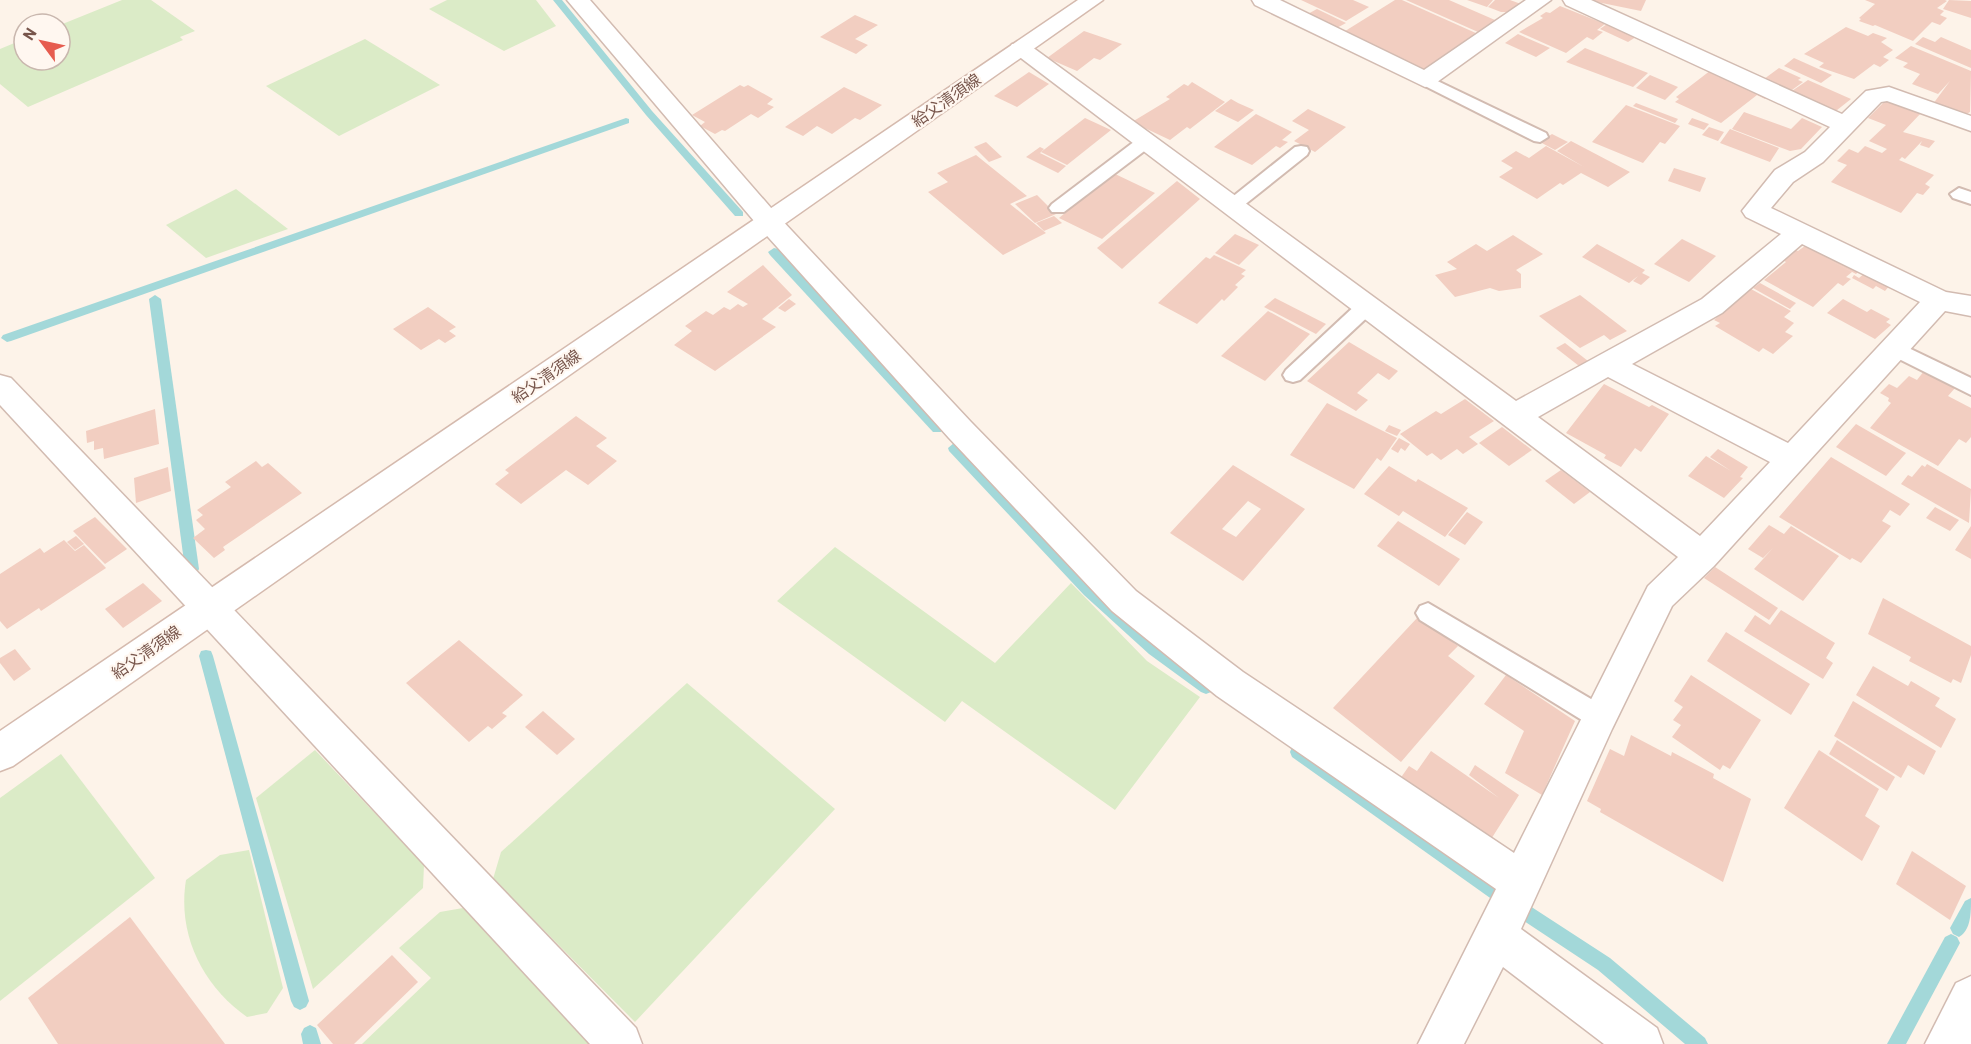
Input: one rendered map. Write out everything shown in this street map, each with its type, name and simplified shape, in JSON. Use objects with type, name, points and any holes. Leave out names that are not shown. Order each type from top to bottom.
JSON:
[{"type":"street","points":[[578,0],[769,222],[960,430],[1124,601],[1230,684],[1521,882]]},
{"type":"street","name":"給父清須線","points":[[0,753],[1092,0]]},
{"type":"street","points":[[1263,0],[1425,80],[1540,0]]},
{"type":"street","points":[[1574,0],[1846,125]]},
{"type":"street","points":[[1020,49],[1702,556]]},
{"type":"street","points":[[1971,124],[1889,94],[1874,96],[1814,157],[1784,176],[1755,211],[1940,300],[1971,306]]},
{"type":"street","points":[[1513,417],[1712,306],[1800,232]]},
{"type":"street","points":[[1440,1044],[1496,936],[1599,717],[1660,596],[1702,556],[1940,300]]},
{"type":"street","points":[[1608,364],[1792,459]]},
{"type":"street","points":[[0,386],[620,1044]]},
{"type":"street","points":[[1496,936],[1641,1044]]},
{"type":"street","points":[[1947,1044],[1971,998]]},
{"type":"lane","points":[[1425,80],[1540,137]]},
{"type":"lane","points":[[1058,208],[1145,142]]},
{"type":"lane","points":[[1232,206],[1301,151]]},
{"type":"lane","points":[[1293,375],[1366,307]]},
{"type":"lane","points":[[1894,348],[1971,387]]},
{"type":"lane","points":[[1428,613],[1599,717]]},
{"type":"green space","points":[[122,0],[151,0],[195,31],[180,37],[183,40],[28,107],[0,84],[0,49],[12,44],[12,72],[72,72],[72,20]]},
{"type":"green space","points":[[447,0],[536,0],[556,26],[504,51],[429,9]]},
{"type":"green space","points":[[365,39],[440,85],[339,136],[266,86]]},
{"type":"green space","points":[[236,189],[288,229],[206,258],[166,225]]},
{"type":"green space","points":[[835,547],[995,663],[1071,583],[1147,661],[1200,697],[1115,810],[962,701],[945,722],[777,601]]},
{"type":"green space","points":[[687,683],[835,809],[635,1022],[493,879],[501,852]]},
{"type":"green space","points":[[315,750],[424,865],[423,888],[313,989],[256,798]]},
{"type":"green space","points":[[61,754],[155,878],[0,1001],[0,798]]},
{"type":"green space","points":[[249,850],[283,988],[267,1013],[247,1017],[231,1004],[206,975],[190,939],[184,900],[186,880],[220,855]]},
{"type":"green space","points":[[463,908],[589,1044],[362,1044],[431,978],[399,948],[440,912]]},
{"type":"building","points":[[1301,0],[1353,0],[1369,7],[1346,21]]},
{"type":"building","points":[[1395,0],[1402,0],[1478,34],[1423,71],[1342,33]]},
{"type":"building","points":[[1406,0],[1449,0],[1495,20],[1478,32]]},
{"type":"building","points":[[1467,0],[1493,0],[1487,7]]},
{"type":"building","points":[[1495,0],[1510,0],[1521,4],[1507,12],[1501,12],[1488,7]]},
{"type":"building","points":[[1592,0],[1646,0],[1641,11],[1592,1]]},
{"type":"building","points":[[1865,0],[1945,0],[1947,1],[1937,8],[1944,11],[1940,15],[1947,18],[1940,25],[1932,22],[1913,41],[1875,25],[1859,21],[1861,19],[1859,18],[1875,4]]},
{"type":"building","points":[[1949,0],[1971,1],[1971,18],[1943,9]]},
{"type":"building","points":[[1560,6],[1605,24],[1597,30],[1603,32],[1593,40],[1587,37],[1566,53],[1519,32],[1543,18],[1540,16],[1546,12],[1550,13]]},
{"type":"building","points":[[1317,9],[1346,23],[1333,30],[1304,16]]},
{"type":"building","points":[[855,15],[878,25],[855,39],[868,45],[856,54],[820,37]]},
{"type":"building","points":[[1607,24],[1639,35],[1628,42],[1600,29]]},
{"type":"building","points":[[1846,27],[1868,36],[1873,33],[1887,38],[1881,42],[1893,50],[1883,57],[1889,60],[1880,67],[1874,64],[1854,79],[1819,67],[1824,63],[1804,54]]},
{"type":"building","points":[[1084,31],[1122,44],[1100,60],[1094,58],[1077,71],[1047,58]]},
{"type":"building","points":[[1518,34],[1550,48],[1536,57],[1505,43]]},
{"type":"building","points":[[1923,37],[1935,42],[1941,37],[1971,50],[1971,68],[1915,44]]},
{"type":"building","points":[[1911,46],[1971,71],[1970,112],[1965,115],[1933,104],[1950,81],[1938,94],[1912,84],[1920,74],[1903,67],[1908,63],[1895,58]]},
{"type":"building","points":[[1585,48],[1648,73],[1633,87],[1566,62]]},
{"type":"building","points":[[1794,58],[1832,75],[1821,83],[1784,66]]},
{"type":"building","points":[[1715,67],[1769,95],[1765,99],[1757,95],[1721,123],[1675,102],[1679,99],[1676,97]]},
{"type":"building","points":[[1779,68],[1801,78],[1798,80],[1803,82],[1792,90],[1764,79]]},
{"type":"building","points":[[1029,72],[1049,84],[1017,107],[994,96]]},
{"type":"building","points":[[1650,75],[1678,87],[1665,100],[1636,88]]},
{"type":"building","points":[[1808,80],[1851,99],[1832,114],[1789,93]]},
{"type":"building","points":[[1192,82],[1225,102],[1190,129],[1187,127],[1170,140],[1132,122],[1170,99],[1166,97],[1184,84],[1188,86]]},
{"type":"building","points":[[740,85],[744,87],[748,85],[773,99],[767,104],[774,107],[758,118],[751,114],[725,131],[722,130],[715,134],[700,126],[705,122],[692,115]]},
{"type":"building","points":[[844,87],[882,105],[860,120],[855,118],[832,134],[817,126],[803,136],[785,127]]},
{"type":"building","points":[[1231,99],[1254,110],[1238,122],[1215,111]]},
{"type":"building","points":[[1887,99],[1921,113],[1903,132],[1935,141],[1929,148],[1920,145],[1922,141],[1905,159],[1902,157],[1899,160],[1934,175],[1925,184],[1930,187],[1923,195],[1917,193],[1901,213],[1831,182],[1847,165],[1837,161],[1849,149],[1858,153],[1865,146],[1882,153],[1887,149],[1869,141],[1886,125],[1868,118]]},
{"type":"building","points":[[1636,103],[1678,119],[1675,123],[1633,106]]},
{"type":"building","points":[[1626,105],[1680,126],[1665,144],[1660,142],[1643,163],[1592,142]]},
{"type":"building","points":[[1308,109],[1346,127],[1315,152],[1294,141],[1309,130],[1292,121]]},
{"type":"building","points":[[1744,112],[1791,129],[1802,118],[1822,127],[1801,149],[1790,151],[1732,129]]},
{"type":"building","points":[[1256,114],[1292,132],[1282,140],[1288,142],[1280,148],[1276,146],[1252,165],[1214,147]]},
{"type":"building","points":[[1085,118],[1111,130],[1067,165],[1041,152]]},
{"type":"building","points":[[1692,118],[1709,124],[1704,130],[1688,124]]},
{"type":"building","points":[[1709,127],[1724,132],[1718,141],[1702,135]]},
{"type":"building","points":[[1730,129],[1779,148],[1770,162],[1720,143]]},
{"type":"building","points":[[1552,134],[1568,142],[1555,150],[1540,142]]},
{"type":"building","points":[[1571,141],[1630,172],[1608,187],[1581,173],[1563,185],[1560,183],[1537,199],[1499,177],[1513,168],[1501,161],[1516,151],[1529,158],[1546,146],[1584,167],[1557,151]]},
{"type":"building","points":[[986,142],[1002,157],[989,162],[974,147]]},
{"type":"building","points":[[1040,147],[1044,149],[1040,153],[1066,166],[1058,173],[1026,157]]},
{"type":"building","points":[[976,155],[1027,196],[1010,204],[1046,233],[1003,255],[928,192],[948,182],[937,173]]},
{"type":"building","points":[[1674,168],[1706,178],[1700,192],[1668,181]]},
{"type":"building","points":[[1113,173],[1155,193],[1102,239],[1059,218]]},
{"type":"building","points":[[1177,181],[1200,199],[1122,269],[1097,248]]},
{"type":"building","points":[[1037,195],[1056,214],[1035,223],[1015,204]]},
{"type":"building","points":[[1054,216],[1062,223],[1044,231],[1036,223]]},
{"type":"building","points":[[1235,234],[1259,245],[1239,265],[1215,253]]},
{"type":"building","points":[[1513,235],[1543,254],[1516,270],[1521,274],[1521,288],[1499,291],[1490,288],[1455,297],[1435,275],[1457,269],[1447,262],[1476,244],[1487,251]]},
{"type":"building","points":[[1682,239],[1716,256],[1689,282],[1654,264]]},
{"type":"building","points":[[1809,243],[1860,270],[1856,274],[1820,255],[1852,272],[1846,277],[1851,279],[1843,286],[1838,283],[1813,307],[1764,280],[1786,262],[1781,259],[1793,249],[1798,251]]},
{"type":"building","points":[[1597,244],[1645,270],[1642,273],[1650,277],[1641,285],[1633,281],[1638,276],[1629,283],[1582,257]]},
{"type":"building","points":[[1214,255],[1246,270],[1241,274],[1245,276],[1235,285],[1238,287],[1224,301],[1222,299],[1197,324],[1158,303],[1206,257],[1210,259]]},
{"type":"building","points":[[763,265],[792,295],[762,319],[776,327],[715,371],[674,345],[692,331],[685,326],[706,311],[713,315],[724,307],[730,310],[738,304],[743,307],[748,304],[727,292]]},
{"type":"building","points":[[1866,272],[1890,285],[1885,291],[1876,286],[1873,289],[1852,278],[1854,275],[1859,278]]},
{"type":"building","points":[[1760,283],[1796,303],[1790,309],[1753,288]]},
{"type":"building","points":[[1751,289],[1791,311],[1784,317],[1794,323],[1785,332],[1793,336],[1773,354],[1763,348],[1759,352],[1715,326],[1720,323],[1714,320]]},
{"type":"building","points":[[1580,295],[1627,331],[1610,340],[1604,335],[1580,348],[1539,316]]},
{"type":"building","points":[[1275,298],[1326,324],[1316,334],[1264,307]]},
{"type":"building","points":[[789,299],[796,304],[785,312],[778,308]]},
{"type":"building","points":[[1843,299],[1867,312],[1871,309],[1890,319],[1886,322],[1891,325],[1875,339],[1827,313]]},
{"type":"building","points":[[428,307],[456,327],[449,331],[456,336],[445,343],[439,339],[421,350],[393,329]]},
{"type":"building","points":[[1268,311],[1310,334],[1265,381],[1221,356]]},
{"type":"building","points":[[1349,342],[1398,371],[1389,380],[1378,373],[1357,393],[1368,400],[1356,411],[1307,381]]},
{"type":"building","points":[[1565,343],[1588,361],[1579,366],[1556,348]]},
{"type":"building","points":[[1924,371],[1955,388],[1948,396],[1971,408],[1971,437],[1966,443],[1959,439],[1938,466],[1870,428],[1891,403],[1888,401],[1889,398],[1880,393],[1889,384],[1897,388],[1909,376],[1917,380]]},
{"type":"building","points":[[1604,384],[1649,407],[1652,405],[1669,414],[1641,452],[1635,448],[1621,467],[1604,458],[1606,455],[1566,433]]},
{"type":"building","points":[[1465,399],[1494,421],[1469,437],[1478,444],[1463,454],[1457,449],[1441,460],[1432,453],[1427,456],[1400,434],[1436,411],[1441,414]]},
{"type":"building","points":[[1327,403],[1397,438],[1381,461],[1377,458],[1354,489],[1290,455]]},
{"type":"building","points":[[155,409],[159,444],[104,459],[103,448],[94,450],[94,441],[87,443],[86,431]]},
{"type":"building","points":[[576,416],[607,438],[596,446],[617,461],[588,485],[566,470],[521,504],[495,484],[509,473],[505,470]]},
{"type":"building","points":[[1856,424],[1906,453],[1886,476],[1836,447]]},
{"type":"building","points":[[1389,425],[1401,430],[1397,436],[1385,431]]},
{"type":"building","points":[[1502,427],[1532,450],[1509,466],[1479,443]]},
{"type":"building","points":[[1399,438],[1410,444],[1405,451],[1401,448],[1398,453],[1391,449]]},
{"type":"building","points":[[1718,449],[1748,467],[1740,477],[1743,478],[1724,498],[1688,476],[1706,456],[1731,471],[1710,457]]},
{"type":"building","points":[[1831,457],[1910,504],[1900,516],[1890,510],[1882,521],[1891,526],[1861,563],[1852,558],[1850,560],[1779,517]]},
{"type":"building","points":[[256,461],[262,467],[268,463],[302,493],[223,547],[225,550],[214,558],[193,538],[205,529],[196,520],[203,515],[197,510],[231,487],[225,482]]},
{"type":"building","points":[[1927,464],[1971,489],[1969,523],[1901,484],[1908,475],[1912,477],[1922,465],[1925,467]]},
{"type":"building","points":[[1233,465],[1305,509],[1243,581],[1170,533]],"holes":[[[1248,501],[1261,509],[1236,537],[1222,529]]]},
{"type":"building","points":[[1389,466],[1416,482],[1418,479],[1468,508],[1445,537],[1403,511],[1399,516],[1364,494]]},
{"type":"building","points":[[168,467],[171,491],[136,503],[134,478]]},
{"type":"building","points":[[1561,470],[1590,492],[1574,504],[1545,481]]},
{"type":"building","points":[[1935,507],[1959,520],[1950,531],[1926,518]]},
{"type":"building","points":[[1467,512],[1483,522],[1465,545],[1448,535]]},
{"type":"building","points":[[95,517],[127,549],[105,564],[73,531]]},
{"type":"building","points":[[1398,521],[1460,559],[1439,586],[1377,546]]},
{"type":"building","points":[[1769,525],[1784,534],[1791,526],[1839,556],[1803,601],[1754,569],[1773,548],[1763,558],[1748,549]]},
{"type":"building","points":[[1971,526],[1971,559],[1955,550]]},
{"type":"building","points":[[76,536],[84,544],[75,550],[67,542]]},
{"type":"building","points":[[64,540],[75,551],[84,545],[106,568],[41,611],[39,608],[7,629],[0,621],[0,574],[40,548],[44,553]]},
{"type":"building","points":[[1715,567],[1778,608],[1769,620],[1704,578]]},
{"type":"building","points":[[143,583],[162,601],[123,628],[105,609]]},
{"type":"building","points":[[1883,598],[1971,646],[1971,655],[1961,683],[1953,679],[1951,683],[1909,661],[1911,657],[1868,634]]},
{"type":"building","points":[[1781,610],[1835,643],[1826,658],[1833,663],[1823,679],[1744,631],[1755,615],[1770,625]]},
{"type":"building","points":[[1418,617],[1458,646],[1448,656],[1475,676],[1401,762],[1333,708]]},
{"type":"building","points":[[1726,632],[1810,684],[1791,715],[1707,661]]},
{"type":"building","points":[[459,640],[523,695],[502,713],[507,716],[492,729],[488,726],[469,742],[406,683]]},
{"type":"building","points":[[15,649],[31,669],[14,681],[0,663],[0,658]]},
{"type":"building","points":[[1873,666],[1908,686],[1911,681],[1940,698],[1935,706],[1956,719],[1941,748],[1856,695]]},
{"type":"building","points":[[1506,675],[1575,721],[1542,795],[1505,773],[1524,731],[1484,704]]},
{"type":"building","points":[[1691,675],[1761,720],[1730,769],[1723,765],[1720,770],[1672,737],[1681,725],[1673,720],[1683,707],[1674,701]]},
{"type":"building","points":[[1853,701],[1936,751],[1924,775],[1908,765],[1901,778],[1834,736]]},
{"type":"building","points":[[543,711],[575,739],[557,755],[525,727]]},
{"type":"building","points":[[1631,735],[1671,756],[1672,752],[1714,774],[1713,778],[1751,799],[1723,882],[1600,812],[1601,809],[1587,801],[1610,749],[1624,756]]},
{"type":"building","points":[[1837,740],[1895,777],[1887,791],[1829,754]]},
{"type":"building","points":[[1819,750],[1879,789],[1865,816],[1880,826],[1862,861],[1784,808]]},
{"type":"building","points":[[1431,751],[1499,798],[1469,775],[1475,765],[1519,795],[1488,844],[1395,786],[1409,766],[1417,771]]},
{"type":"building","points":[[1912,851],[1966,886],[1950,920],[1896,884]]},
{"type":"building","points":[[130,917],[225,1044],[58,1044],[28,998]]},
{"type":"building","points":[[392,955],[418,982],[354,1044],[333,1044],[317,1025]]},
{"type":"waterway","points":[[557,0],[649,113],[739,214]]},
{"type":"waterway","points":[[7,338],[626,121]]},
{"type":"waterway","points":[[774,252],[937,429]]},
{"type":"waterway","points":[[155,299],[192,569]]},
{"type":"waterway","points":[[954,448],[1089,591],[1154,649],[1206,687]]},
{"type":"waterway","points":[[206,656],[300,1001]]},
{"type":"waterway","points":[[1298,752],[1499,894]]},
{"type":"waterway","points":[[1959,928],[1971,907]]},
{"type":"waterway","points":[[1530,915],[1604,964],[1699,1044]]},
{"type":"waterway","points":[[1896,1044],[1951,943]]},
{"type":"waterway","points":[[310,1034],[312,1044]]}]
